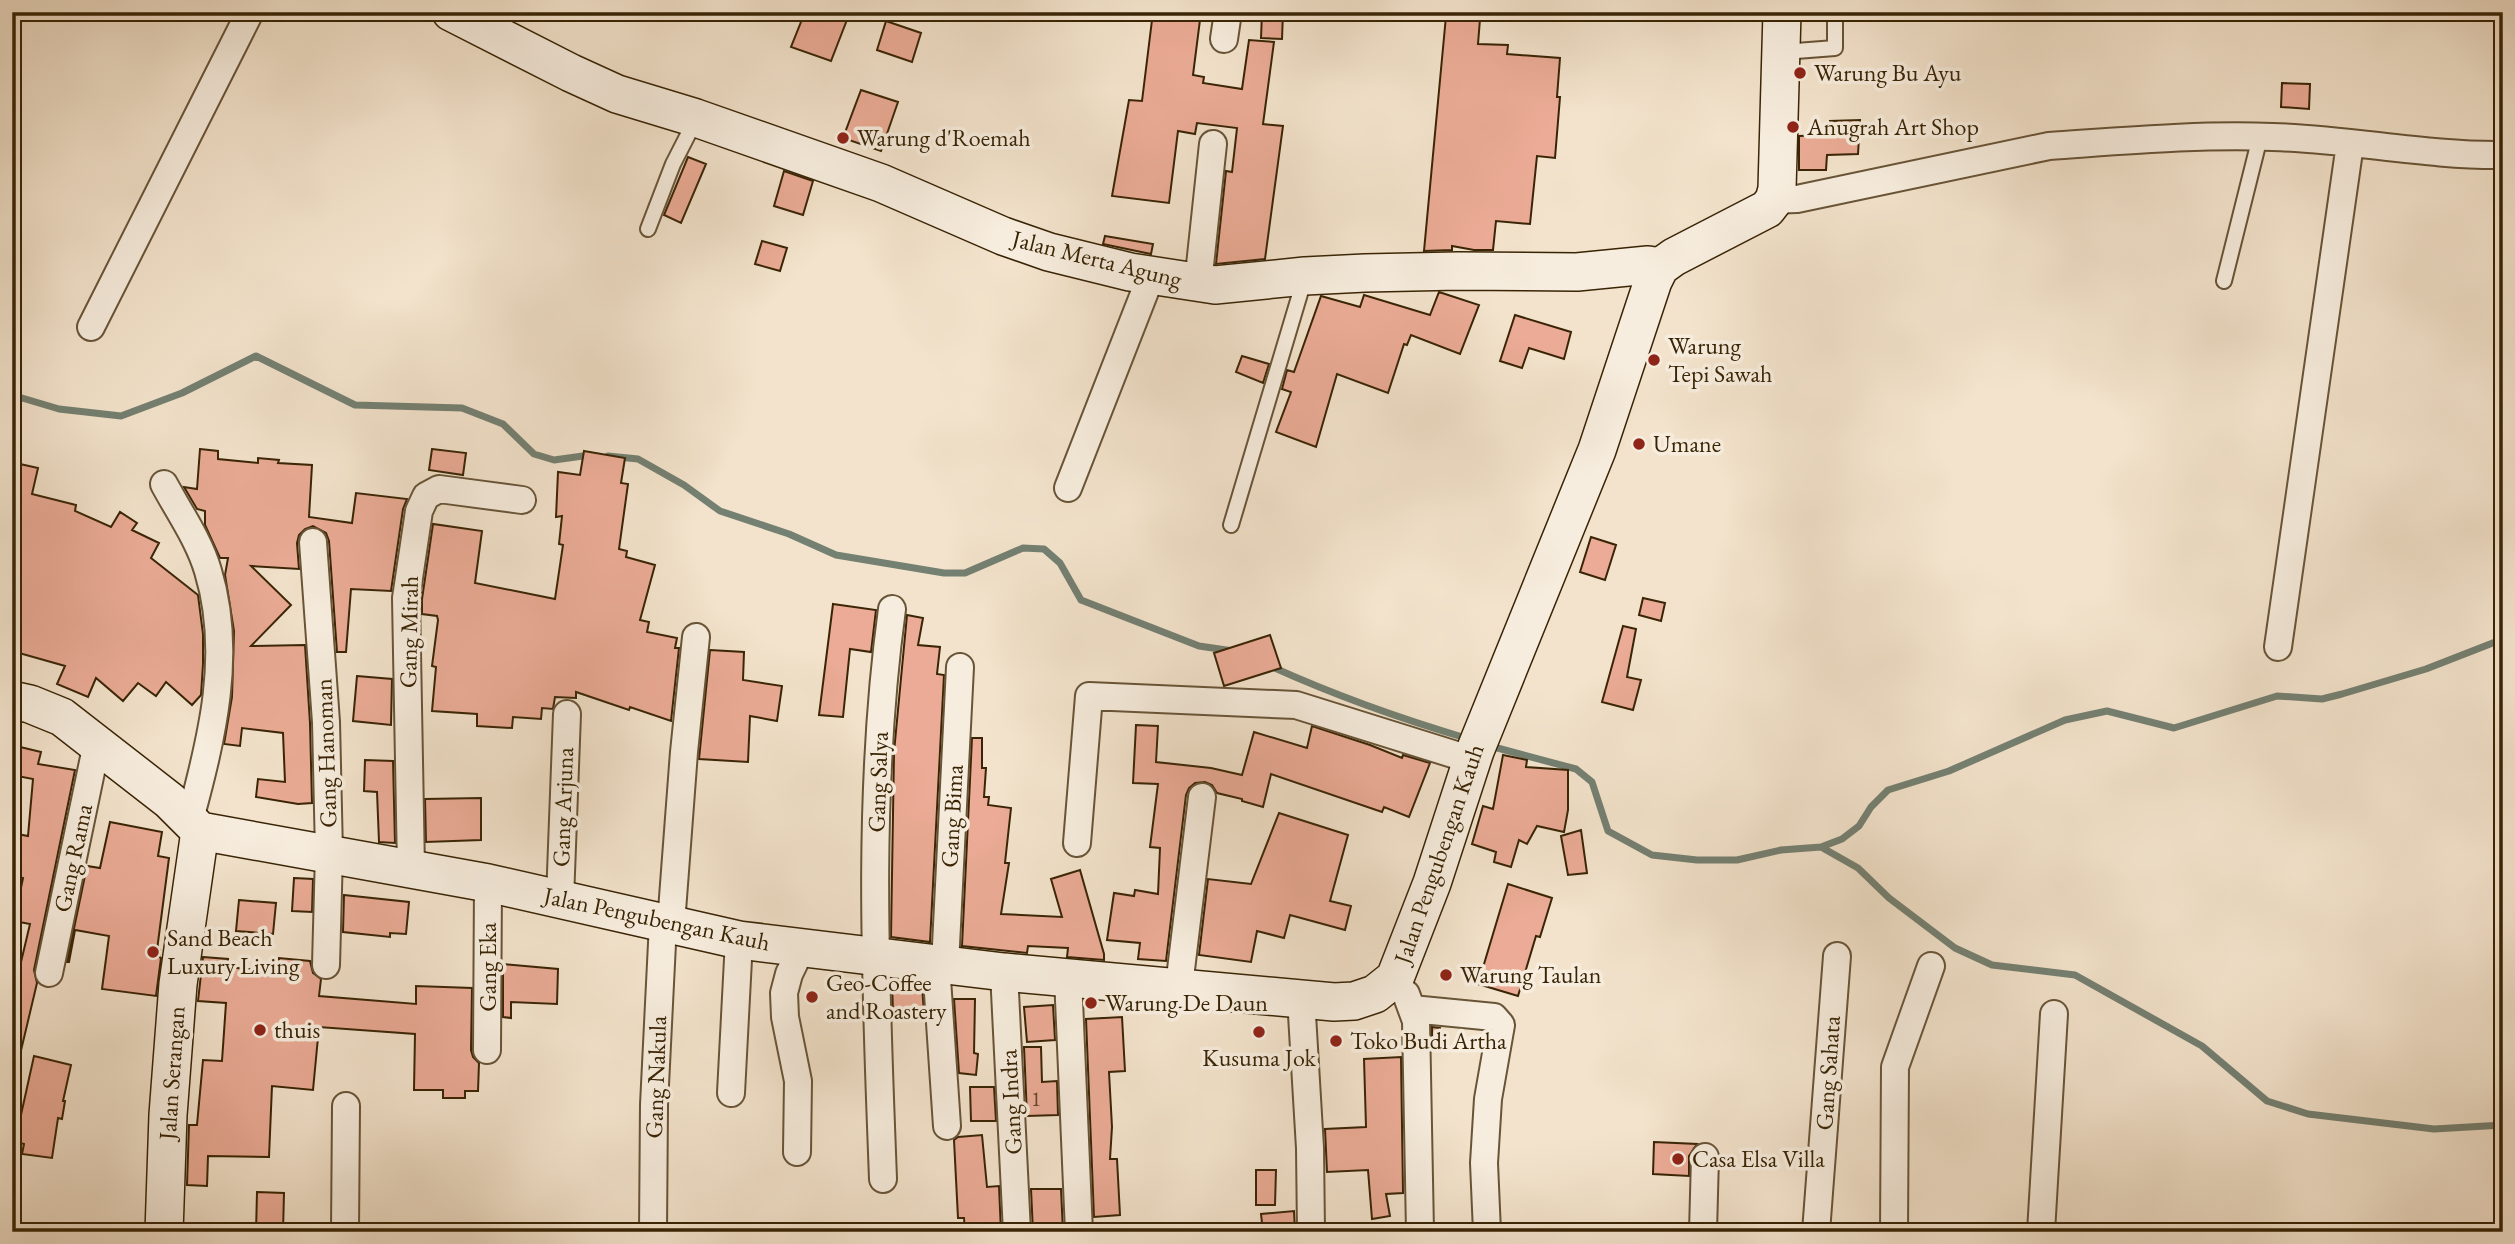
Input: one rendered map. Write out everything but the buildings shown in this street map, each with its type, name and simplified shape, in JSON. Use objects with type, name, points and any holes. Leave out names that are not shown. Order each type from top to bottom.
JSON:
[{"type":"street","points":[[91,327],[250,12]]},
{"type":"street","name":"Jalan Merta Agung","points":[[451,12],[571,73],[617,93],[881,183],[1003,236],[1049,252],[1151,276],[1215,285],[1305,276],[1458,271],[1577,272],[1638,266],[1660,267]]},
{"type":"street","points":[[1224,39],[1228,12]]},
{"type":"street","points":[[1660,267],[1674,257],[1767,209],[1774,200],[1777,189],[1783,12]]},
{"type":"street","points":[[1774,200],[1797,199],[2049,146],[2209,137],[2260,137],[2399,150],[2503,155]]},
{"type":"street","points":[[1198,284],[1213,144]]},
{"type":"street","points":[[2278,647],[2350,145]]},
{"type":"street","name":"Jalan Pengubengan Kauh","points":[[12,700],[62,717],[195,825],[488,883],[739,940],[1004,972],[1334,1002],[1354,1001],[1375,994],[1403,994],[1432,883],[1477,746],[1597,450],[1660,267]]},
{"type":"street","points":[[1068,488],[1151,276]]},
{"type":"street","points":[[164,484],[207,568],[215,598],[220,644],[220,684],[195,825]]},
{"type":"street","name":"Gang Mirah","points":[[411,869],[406,598],[419,511],[426,496],[439,489],[522,500]]},
{"type":"street","name":"Gang Hanoman","points":[[313,542],[324,669],[329,853],[326,965]]},
{"type":"street","name":"Gang Salya","points":[[883,1179],[875,957],[876,796],[883,670],[892,609]]},
{"type":"street","name":"Gang Nakula","points":[[653,1232],[654,1105],[667,924],[696,637]]},
{"type":"street","name":"Gang Bima","points":[[947,1126],[940,964],[960,667]]},
{"type":"street","points":[[1077,843],[1089,696],[1296,705],[1477,746]]},
{"type":"street","name":"Gang Arjuna","points":[[561,899],[567,714]]},
{"type":"street","name":"Gang Rama","points":[[48,973],[97,743]]},
{"type":"street","points":[[1179,986],[1202,797]]},
{"type":"street","name":"Jalan Serangan","points":[[164,1232],[168,1115],[178,984],[195,825]]},
{"type":"street","name":"Gang Eka","points":[[487,1050],[488,883]]},
{"type":"street","points":[[731,1093],[739,940]]},
{"type":"street","points":[[797,1152],[799,1081],[784,993],[789,974],[802,947]]},
{"type":"street","name":"Gang Sahata","points":[[1816,1232],[1838,956]]},
{"type":"street","points":[[1894,1232],[1895,1067],[1931,967]]},
{"type":"street","name":"Gang Indra","points":[[1004,972],[1017,1232]]},
{"type":"street","points":[[1068,977],[1079,1232]]},
{"type":"street","points":[[1403,994],[1416,1021],[1420,1232]]},
{"type":"street","points":[[1403,994],[1494,1017],[1501,1025],[1488,1099],[1484,1163],[1486,1232]]},
{"type":"street","points":[[1301,998],[1310,1148],[1311,1232]]},
{"type":"street","points":[[2040,1232],[2054,1014]]},
{"type":"street","points":[[345,1232],[346,1106]]},
{"type":"street","points":[[1703,1232],[1705,1157]]},
{"type":"lane","points":[[1781,52],[1835,48],[1835,12]]},
{"type":"lane","points":[[648,229],[673,164],[696,118]]},
{"type":"lane","points":[[2224,281],[2260,137]]},
{"type":"lane","points":[[1231,525],[1305,276]]},
{"type":"waterway","points":[[12,395],[59,409],[121,416],[182,393],[256,356],[355,405],[462,408],[503,424],[534,454],[554,460],[590,455]]},
{"type":"waterway","points":[[608,456],[638,459],[684,485],[720,511],[789,534],[836,555],[944,573],[965,573],[1023,548],[1044,549],[1060,563],[1081,600],[1199,646],[1233,651]]},
{"type":"waterway","points":[[1821,847],[1842,839],[1859,826],[1871,807],[1888,790],[1949,771],[2065,720],[2107,711],[2174,728],[2277,696],[2322,699],[2342,694],[2426,669],[2503,639]]},
{"type":"waterway","points":[[1270,666],[1368,706],[1469,739]]},
{"type":"waterway","points":[[1490,746],[1576,769],[1592,782],[1608,831],[1652,855],[1697,860],[1737,860],[1781,850],[1821,847],[1858,868],[1889,898],[1955,948],[1992,965],[2075,975],[2202,1046],[2267,1101],[2308,1114],[2434,1129],[2503,1125]]},
{"type":"place","name":"Warung Bu Ayu","points":[[1800,73]]},
{"type":"place","name":"Anugrah Art Shop","points":[[1793,127]]},
{"type":"place","name":"Warung d'Roemah","points":[[843,138]]},
{"type":"place","name":"Warung Tepi Sawah","points":[[1654,360]]},
{"type":"place","name":"Umane","points":[[1639,444]]},
{"type":"place","name":"Sand Beach Luxury Living","points":[[153,952]]},
{"type":"place","name":"Warung Taulan","points":[[1446,975]]},
{"type":"place","name":"Geo-Coffee and Roastery","points":[[812,997]]},
{"type":"place","name":"Warung De Daun","points":[[1091,1003]]},
{"type":"place","name":"thuis","points":[[260,1030]]},
{"type":"place","name":"Kusuma Jok","points":[[1259,1032]]},
{"type":"place","name":"Toko Budi Artha","points":[[1336,1041]]},
{"type":"place","name":"Casa Elsa Villa","points":[[1678,1159]]}]
